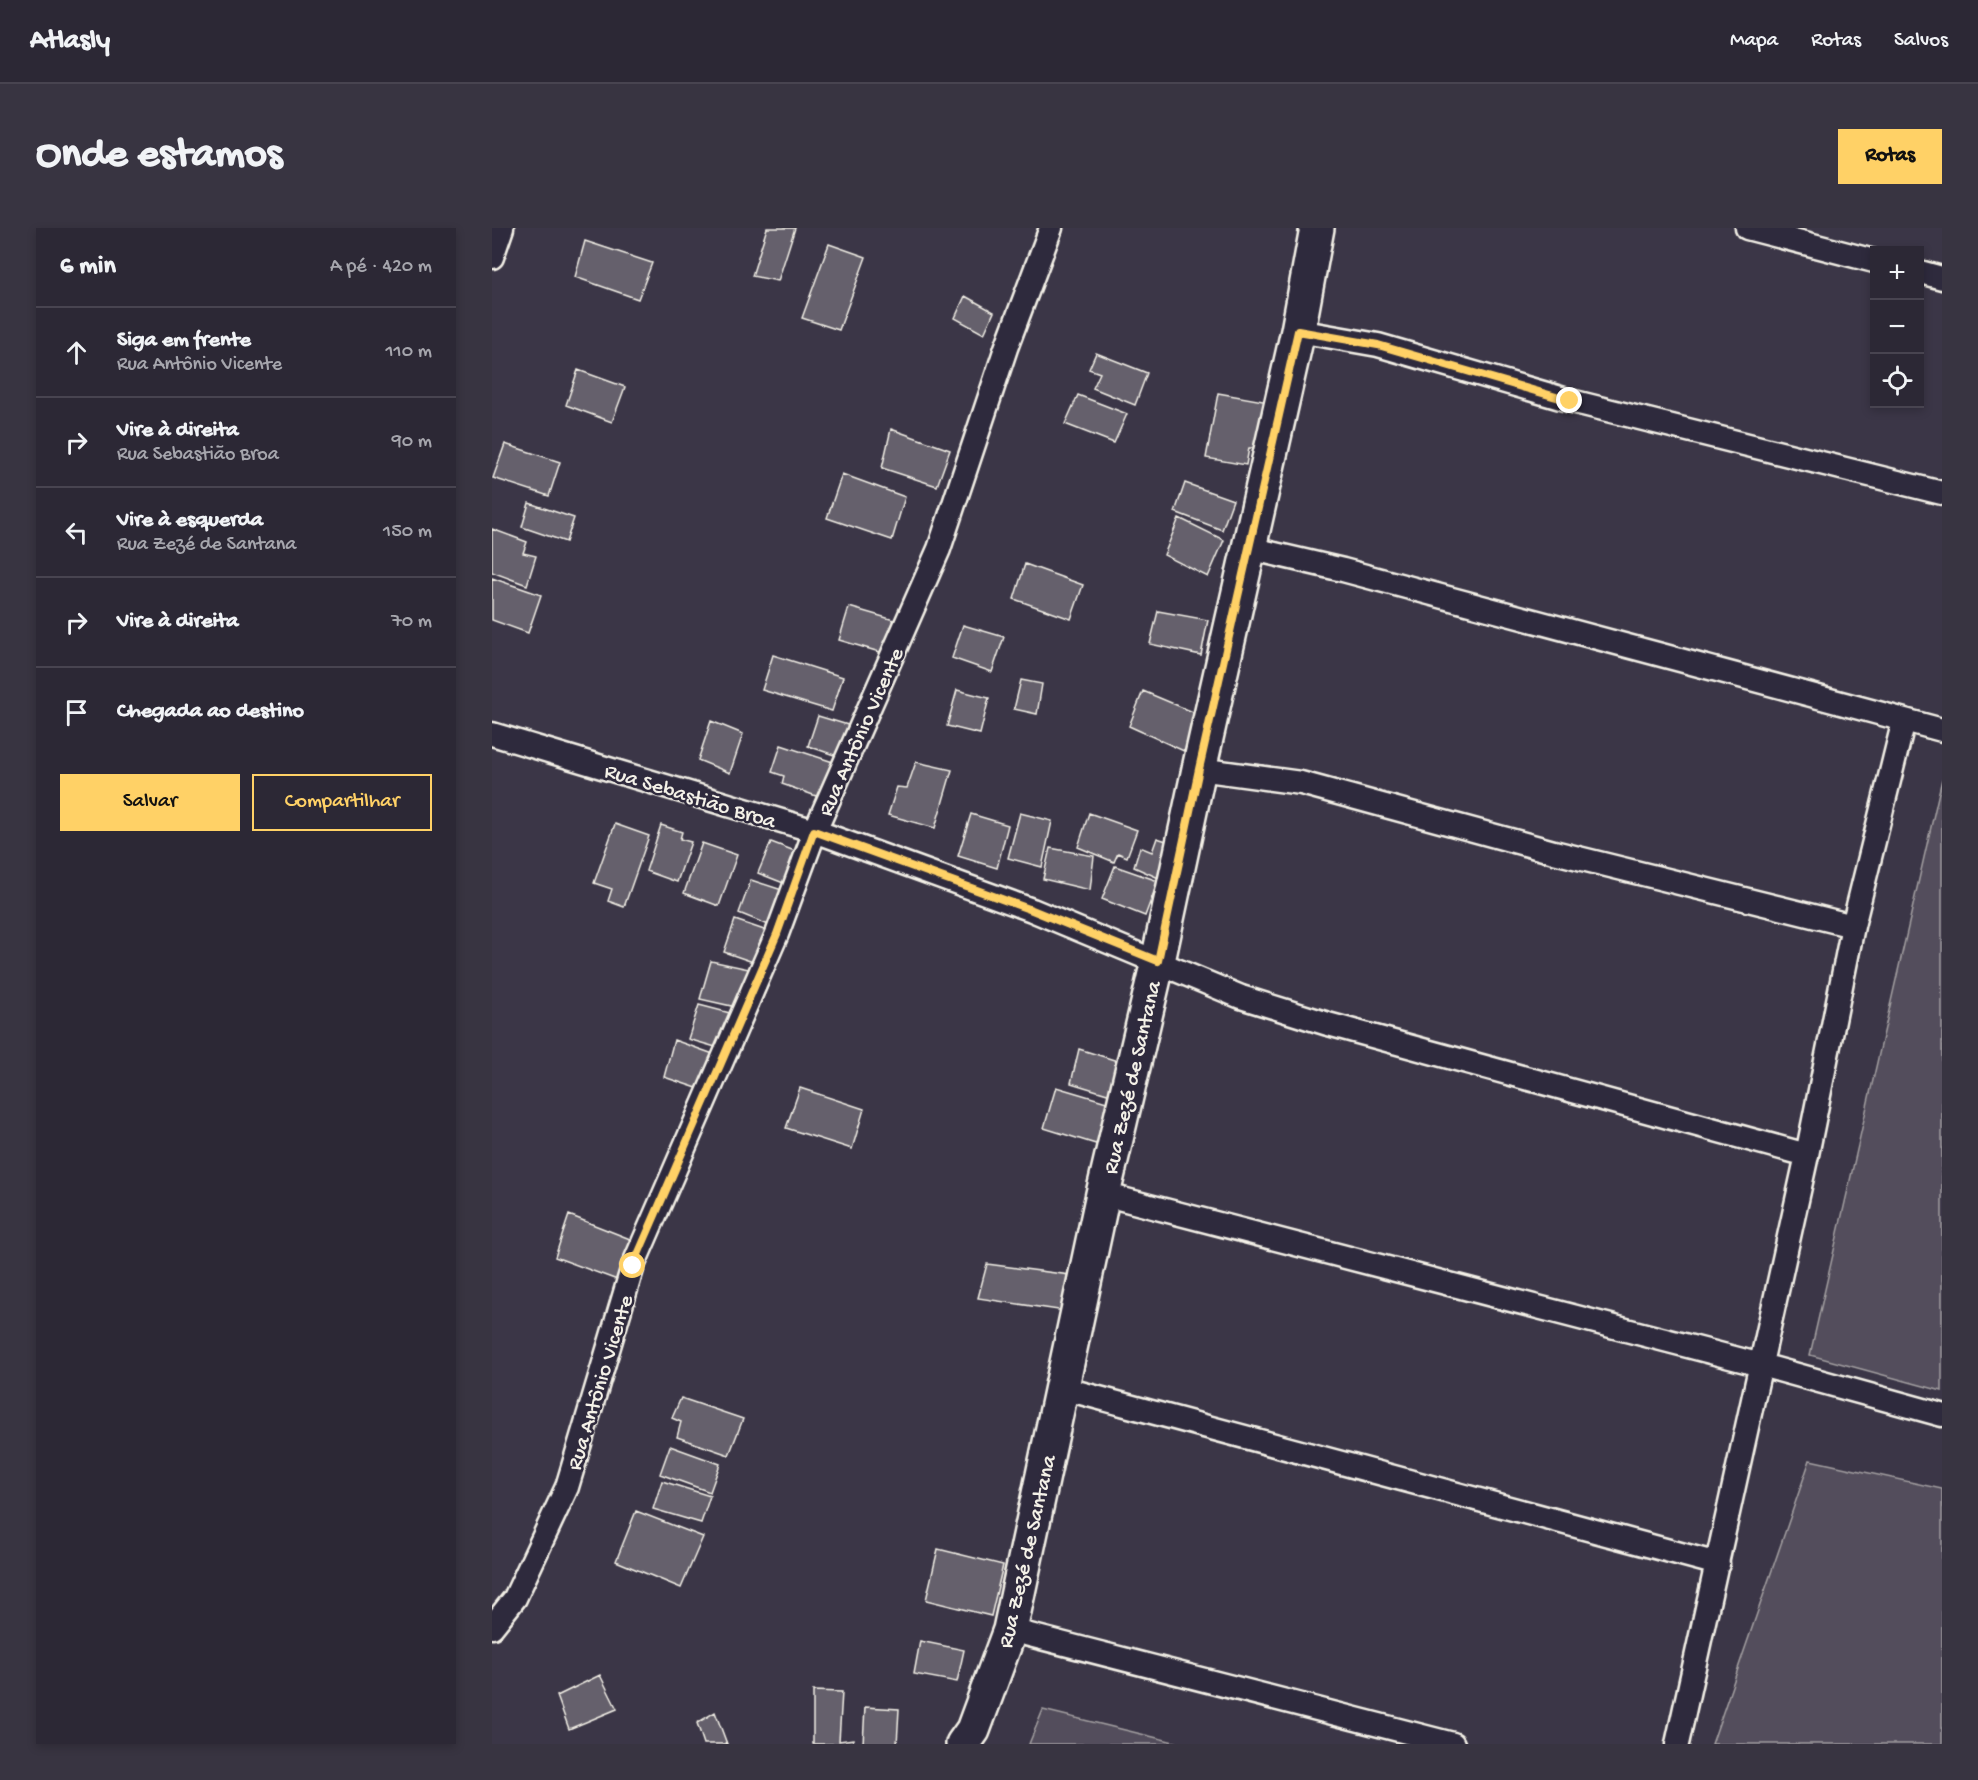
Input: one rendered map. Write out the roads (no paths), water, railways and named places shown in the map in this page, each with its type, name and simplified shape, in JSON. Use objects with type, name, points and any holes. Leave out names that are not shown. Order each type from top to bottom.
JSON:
[{"type":"main road","name":"Rua Zezé de Santana","points":[[963,1744],[973,1730],[1010,1630],[1103,1194],[1158,961],[1298,331],[1317,228]]},
{"type":"street","points":[[492,257],[502,228]]},
{"type":"street","name":"Rua Antônio Vicente","points":[[492,1626],[515,1598],[567,1487],[633,1266],[777,934],[814,831],[939,549],[1006,348],[1052,228]]},
{"type":"street","points":[[1747,228],[1870,260]]},
{"type":"street","points":[[1924,273],[1942,278]]},
{"type":"street","points":[[1298,331],[1378,345],[1570,401],[1942,493]]},
{"type":"street","points":[[1249,548],[1343,570],[1942,730]]},
{"type":"street","points":[[1677,1744],[1807,1155],[1853,926],[1904,720]]},
{"type":"street","name":"Rua Sebastião Broa","points":[[492,734],[814,831],[1032,910],[1241,997],[1328,1024],[1807,1155]]},
{"type":"street","points":[[1199,769],[1301,783],[1554,852],[1853,926]]},
{"type":"street","points":[[1103,1194],[1761,1365],[1942,1415]]},
{"type":"street","points":[[1062,1388],[1718,1564]]},
{"type":"street","points":[[1010,1630],[1453,1744]]}]
